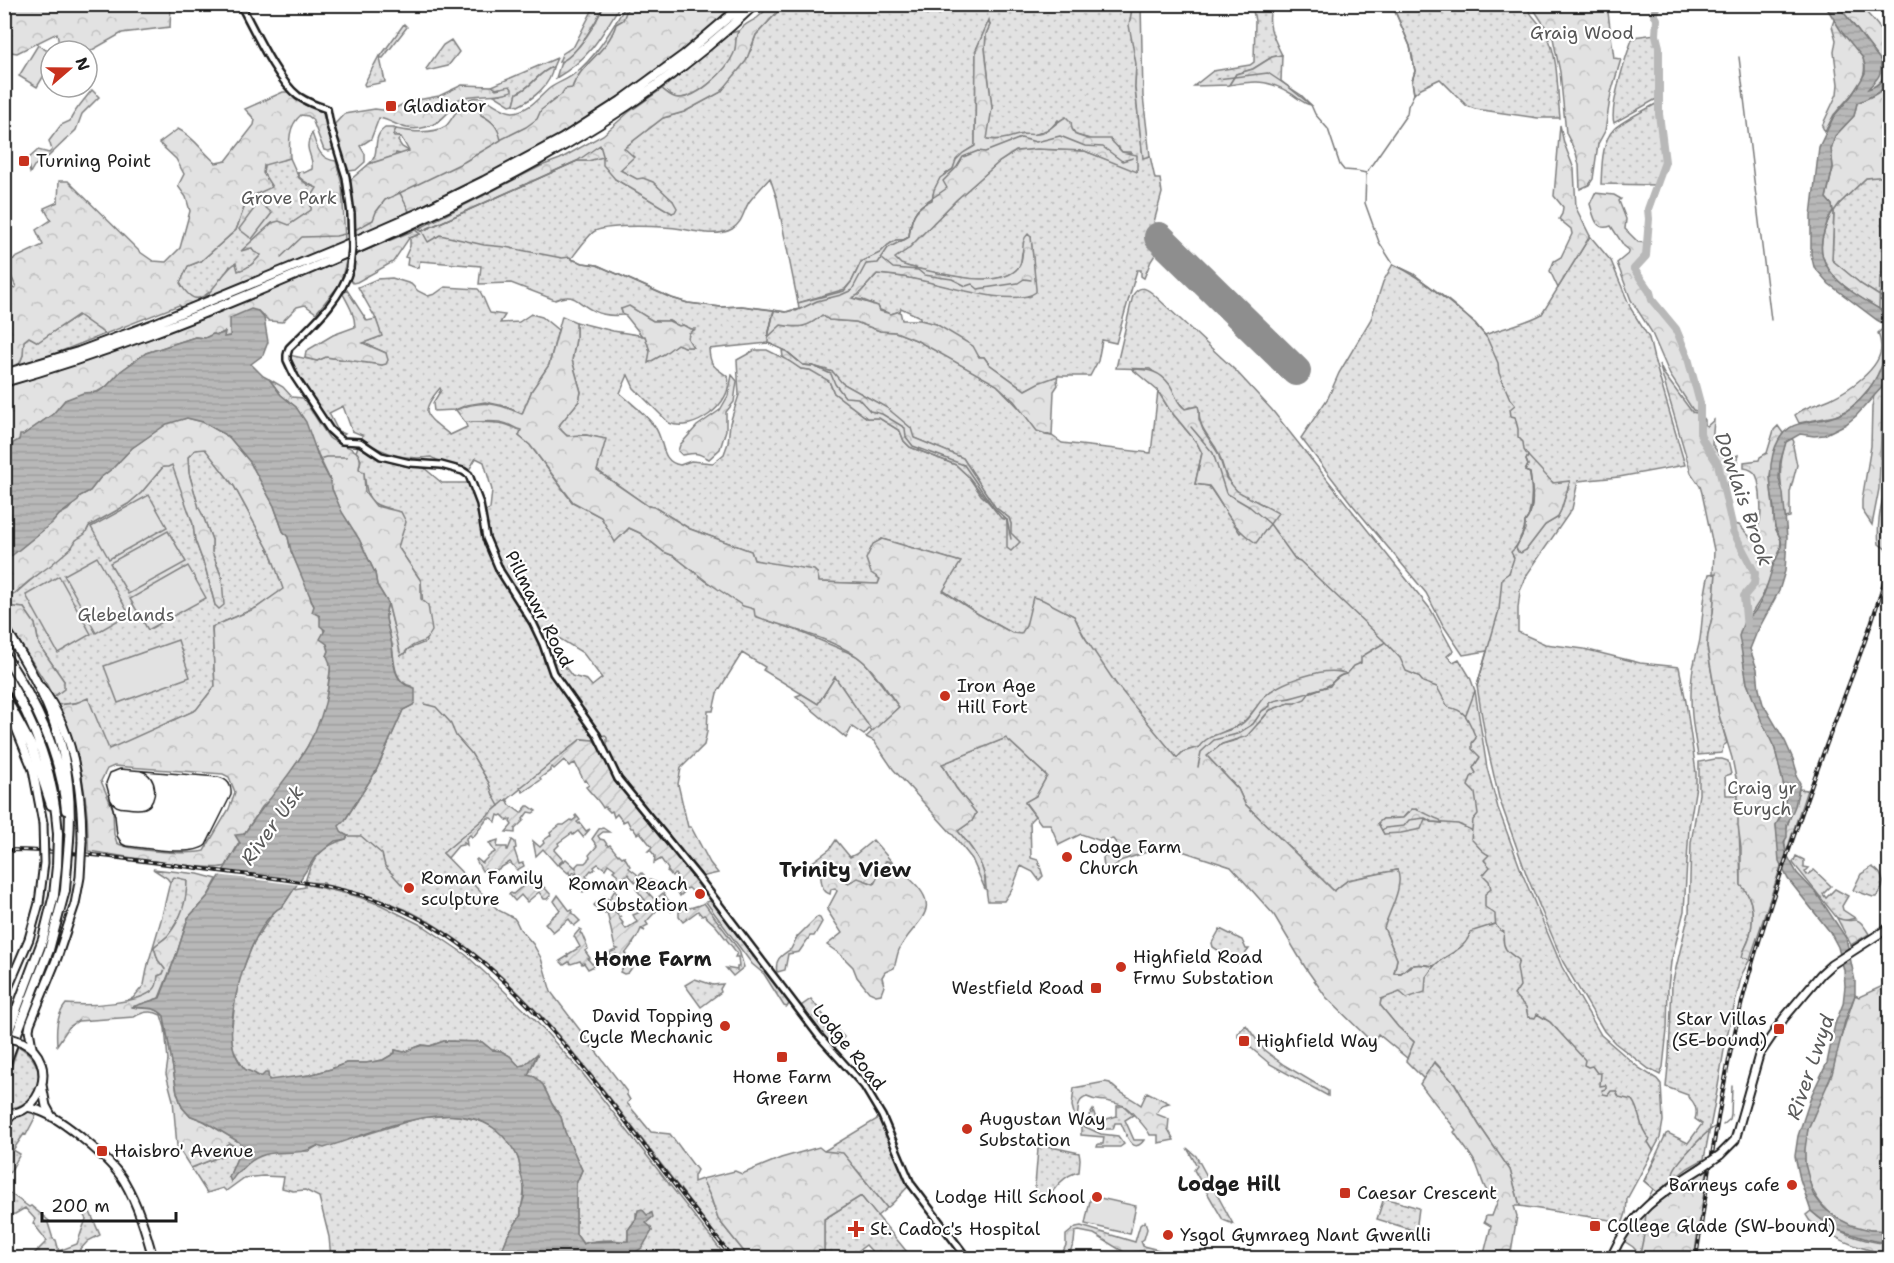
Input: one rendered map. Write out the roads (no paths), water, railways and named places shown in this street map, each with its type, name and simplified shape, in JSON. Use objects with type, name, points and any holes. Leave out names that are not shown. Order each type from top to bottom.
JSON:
[{"type":"highway","points":[[4,374],[78,352],[156,323],[323,255],[484,182],[562,139],[621,101],[684,55],[744,4]]},
{"type":"highway","points":[[4,382],[81,359],[197,316],[339,257],[487,190],[626,107],[689,61],[755,4]]},
{"type":"highway","points":[[4,627],[39,683],[56,724],[68,772],[70,799],[64,890],[49,950],[4,1067]]},
{"type":"highway","points":[[4,654],[28,691],[47,734],[61,776],[69,840]]},
{"type":"highway","points":[[4,672],[21,700],[39,740],[52,782],[58,832],[54,895],[43,939],[4,1043]]},
{"type":"highway","points":[[4,695],[32,747],[58,832]]},
{"type":"highway","points":[[4,1123],[8,1113]]},
{"type":"main road","points":[[32,1047],[30,1024],[59,953],[75,904],[80,877],[82,841],[82,813],[73,759],[55,707],[39,683]]},
{"type":"main road","points":[[4,703],[33,770],[43,823],[44,863],[39,903],[29,939],[4,998]]},
{"type":"main road","points":[[1611,1258],[1627,1230],[1650,1202],[1720,1155],[1731,1145],[1739,1131],[1759,1055],[1784,1018],[1814,982],[1831,965],[1890,927]]},
{"type":"main road","points":[[4,1036],[32,1047],[43,1063],[44,1073],[42,1085],[33,1101],[27,1107],[8,1113]]},
{"type":"main road","points":[[42,1085],[46,1106],[52,1117]]},
{"type":"main road","points":[[27,1107],[52,1117],[90,1145],[124,1180],[137,1209],[153,1258]]},
{"type":"street","name":"Pillmawr Road","points":[[240,4],[279,74],[290,88],[304,100],[327,109],[346,177],[352,231],[350,268],[338,296],[289,348],[287,360],[295,377],[330,430],[342,441],[360,442],[381,456],[420,465],[441,465],[469,475],[480,504],[484,532],[495,560],[542,642],[553,672],[597,735],[618,780],[711,895]]},
{"type":"street","name":"Lodge Road","points":[[711,895],[819,1035],[866,1089],[882,1116],[911,1184],[967,1258]]},
{"type":"water","points":[[1825,5],[1838,5],[1881,61],[1880,74],[1868,89],[1882,81],[1889,66],[1889,75],[1881,90],[1857,103],[1854,116],[1835,136],[1831,149],[1833,167],[1826,198],[1832,205],[1833,211],[1824,232],[1821,247],[1824,260],[1831,272],[1852,292],[1889,315],[1889,327],[1829,284],[1814,267],[1811,254],[1811,216],[1819,147],[1834,116],[1852,95],[1865,73],[1863,58],[1841,31]]},
{"type":"water","name":"River Usk","points":[[251,309],[258,311],[264,318],[268,342],[263,355],[251,364],[296,407],[306,422],[342,512],[359,539],[375,573],[377,585],[388,603],[386,617],[395,671],[401,681],[415,688],[415,702],[403,710],[376,771],[339,826],[342,833],[348,836],[346,839],[335,841],[315,857],[283,906],[271,915],[260,930],[242,972],[236,995],[232,1035],[235,1052],[246,1070],[258,1076],[268,1073],[269,1080],[309,1075],[346,1063],[383,1060],[395,1053],[395,1050],[404,1052],[422,1045],[430,1046],[444,1041],[482,1042],[492,1050],[501,1051],[510,1056],[519,1066],[524,1065],[537,1054],[528,1075],[535,1077],[543,1085],[561,1117],[565,1132],[582,1170],[576,1184],[576,1234],[583,1244],[628,1241],[628,1230],[636,1219],[638,1210],[642,1209],[647,1215],[652,1213],[653,1217],[646,1223],[652,1231],[642,1248],[634,1253],[635,1256],[642,1258],[621,1255],[608,1258],[499,1258],[508,1235],[521,1215],[524,1190],[520,1164],[508,1142],[490,1126],[469,1117],[420,1118],[324,1148],[317,1146],[299,1152],[262,1155],[243,1168],[231,1182],[229,1177],[242,1146],[204,1121],[189,1115],[182,1107],[177,1092],[164,1016],[153,1009],[132,1007],[160,998],[188,918],[208,896],[240,843],[235,835],[244,834],[295,766],[316,730],[323,710],[330,672],[327,644],[320,639],[325,630],[320,626],[320,616],[312,612],[314,606],[291,551],[288,537],[250,462],[229,437],[203,422],[187,418],[167,424],[132,448],[100,478],[90,491],[80,496],[78,501],[5,561],[4,454],[12,448],[13,443],[19,440],[20,435],[53,414],[65,400],[83,393],[98,392],[146,353],[195,337],[205,338],[225,332],[224,337],[230,336],[230,318]]},
{"type":"water","points":[[1889,348],[1889,374],[1883,386],[1856,416],[1824,435],[1800,434],[1786,442],[1780,463],[1779,479],[1783,493],[1787,537],[1785,571],[1779,591],[1750,649],[1757,669],[1763,704],[1785,741],[1800,783],[1795,806],[1787,825],[1787,837],[1784,842],[1786,853],[1797,873],[1817,894],[1846,938],[1855,981],[1855,995],[1845,1021],[1832,1074],[1808,1129],[1805,1164],[1813,1194],[1824,1208],[1851,1225],[1870,1230],[1889,1231],[1889,1244],[1832,1228],[1811,1211],[1800,1179],[1795,1156],[1798,1136],[1812,1094],[1827,1063],[1835,1024],[1843,1004],[1844,970],[1838,947],[1830,932],[1788,879],[1779,861],[1776,825],[1784,810],[1786,795],[1775,749],[1747,683],[1739,636],[1744,621],[1750,617],[1759,604],[1781,547],[1775,527],[1770,475],[1771,461],[1779,440],[1786,431],[1794,426],[1834,416],[1854,405],[1873,383]]},
{"type":"waterway","points":[[502,139],[537,119],[541,110],[561,95],[565,89],[572,88],[581,72],[607,42],[616,24],[623,20],[629,4]]},
{"type":"waterway","points":[[1366,173],[1407,114],[1414,94],[1412,81],[1415,71],[1410,46],[1392,4]]},
{"type":"waterway","name":"Dowlais Brook","points":[[1657,4],[1654,14],[1657,19],[1656,35],[1659,47],[1659,114],[1665,162],[1648,209],[1646,256],[1634,269],[1650,292],[1652,300],[1676,329],[1688,358],[1700,403],[1700,433],[1718,464],[1734,533],[1755,573],[1754,584],[1744,596],[1747,629]]},
{"type":"waterway","points":[[1739,57],[1771,320]]},
{"type":"waterway","points":[[1217,79],[1268,73],[1301,95],[1311,105],[1315,114],[1328,129],[1340,165],[1344,170],[1366,173],[1365,203],[1379,242],[1393,264],[1414,274],[1475,323],[1487,338],[1498,363],[1499,373],[1515,405],[1510,409],[1511,416],[1515,417],[1518,437],[1523,442],[1528,456],[1525,471],[1530,473],[1532,498],[1531,511],[1522,534],[1511,552],[1514,558],[1509,573],[1502,578],[1499,610],[1477,686]]},
{"type":"waterway","points":[[353,231],[373,220],[385,200],[464,162],[501,140],[494,125],[481,115],[476,101]]},
{"type":"waterway","points":[[418,229],[422,231],[428,242],[440,235],[484,245],[562,258],[570,257],[583,263],[597,265],[688,303],[721,307],[742,306],[786,312],[796,311],[817,301],[852,290],[866,264],[878,263],[888,248],[909,237],[916,211],[925,202],[947,188],[943,181],[963,157],[978,151],[985,152],[1021,138],[1036,142],[1060,136],[1085,146],[1103,147],[1122,161],[1133,158]]},
{"type":"waterway","points":[[422,231],[577,161],[600,145],[604,159]]},
{"type":"waterway","points":[[400,193],[409,211]]},
{"type":"waterway","points":[[281,257],[302,237],[336,236],[349,233]]},
{"type":"waterway","points":[[881,258],[893,268],[918,270],[924,275],[952,279],[966,286],[972,284],[978,289],[1018,283],[1024,279],[1031,280]]},
{"type":"waterway","points":[[1879,309],[1880,276]]},
{"type":"waterway","points":[[1880,299],[1890,311]]},
{"type":"waterway","points":[[774,311],[768,343],[786,351],[803,365],[813,366],[831,374],[845,397],[858,398],[870,411],[882,414],[905,428],[906,437],[913,446],[964,465],[993,507],[1007,520],[1011,539]]},
{"type":"waterway","points":[[1191,427],[1213,453],[1226,493],[1250,507],[1270,524],[1295,559],[1300,561],[1385,642],[1400,658],[1406,671],[1418,676],[1423,682],[1437,687],[1448,707],[1460,711],[1469,721],[1476,738],[1472,743],[1472,749],[1480,757],[1473,768],[1476,773],[1471,777],[1468,786],[1475,793],[1478,814],[1473,820],[1471,839],[1489,855],[1484,860],[1490,867],[1483,875],[1489,881],[1491,889],[1485,894],[1485,907],[1495,914],[1496,925],[1504,932],[1503,942],[1506,949],[1519,960],[1517,967],[1520,986],[1514,995],[1526,1007],[1528,1017],[1535,1018],[1537,1014],[1550,1022],[1585,1060],[1584,1065],[1592,1066],[1597,1073],[1601,1073],[1600,1086],[1606,1085],[1606,1089],[1602,1090],[1603,1094],[1608,1095],[1611,1091],[1616,1091],[1619,1097],[1632,1100],[1653,1150]]},
{"type":"waterway","points":[[319,459],[347,457]]},
{"type":"waterway","points":[[1198,767],[1201,752],[1214,740],[1237,734],[1253,724],[1273,701],[1302,695],[1330,685],[1361,663],[1361,657],[1384,643]]},
{"type":"waterway","points":[[1466,715],[1475,691]]},
{"type":"waterway","points":[[424,704],[436,707],[450,722],[456,736],[471,753],[489,783],[499,806]]},
{"type":"waterway","points":[[1382,830],[1404,826],[1409,820],[1425,818],[1432,822],[1458,824],[1471,830]]},
{"type":"waterway","points":[[348,836],[361,836],[382,854],[385,866],[403,886]]},
{"type":"waterway","points":[[1394,973],[1401,973],[1416,965],[1434,966],[1460,948],[1470,932],[1495,924]]},
{"type":"waterway","points":[[1723,1125],[1730,1119],[1732,1086]]},
{"type":"waterway","points":[[1673,1180],[1674,1170],[1681,1160],[1715,1127]]},
{"type":"waterway","points":[[1646,1203],[1653,1189],[1644,1181],[1656,1158]]},
{"type":"waterway","points":[[1640,1254],[1646,1212]]},
{"type":"waterway","points":[[1648,1257],[1667,1258]]},
{"type":"tram line","points":[[120,769],[224,779],[230,785],[231,795],[206,845],[200,849],[168,851],[122,844],[117,836],[115,816],[106,783],[110,773],[120,769]]},
{"type":"tram line","points":[[110,799],[121,808],[140,809],[150,805],[155,789],[151,778],[141,771]]},
{"type":"railway","points":[[1696,1258],[1722,1095],[1749,975],[1798,825],[1873,618],[1890,557]]},
{"type":"railway","points":[[4,850],[108,857],[319,885],[372,898],[422,920],[484,963],[541,1019],[593,1080],[732,1258]]},
{"type":"place","name":"Gladiator","points":[[391,106]]},
{"type":"place","name":"Turning Point","points":[[24,161]]},
{"type":"place","name":"Iron Age Hill Fort","points":[[945,696]]},
{"type":"place","name":"Lodge Farm Church","points":[[1067,857]]},
{"type":"place","name":"Roman Family sculpture","points":[[409,888]]},
{"type":"place","name":"Roman Reach Substation","points":[[700,894]]},
{"type":"place","name":"Highfield Road Frmu Substation","points":[[1121,967]]},
{"type":"place","name":"Westfield Road","points":[[1096,988]]},
{"type":"place","name":"David Topping Cycle Mechanic","points":[[725,1026]]},
{"type":"place","name":"Star Villas (SE-bound)","points":[[1779,1029]]},
{"type":"place","name":"Highfield Way","points":[[1244,1041]]},
{"type":"place","name":"Home Farm Green","points":[[782,1057]]},
{"type":"place","name":"Augustan Way Substation","points":[[967,1129]]},
{"type":"place","name":"Haisbro' Avenue","points":[[102,1151]]},
{"type":"place","name":"Barneys cafe","points":[[1792,1185]]},
{"type":"place","name":"Caesar Crescent","points":[[1345,1193]]},
{"type":"place","name":"Lodge Hill School","points":[[1097,1197]]},
{"type":"place","name":"College Glade (SW-bound)","points":[[1595,1226]]},
{"type":"place","name":"St. Cadoc's Hospital","points":[[856,1229]]},
{"type":"place","name":"Ysgol Gymraeg Nant Gwenlli","points":[[1168,1235]]},
{"type":"district","name":"Trinity View","points":[[845,870]]},
{"type":"district","name":"Home Farm","points":[[653,959]]},
{"type":"district","name":"Lodge Hill","points":[[1229,1184]]},
{"type":"park label","name":"Graig Wood","points":[[1582,33]]},
{"type":"park label","name":"Grove Park","points":[[289,198]]},
{"type":"park label","name":"Glebelands","points":[[126,615]]},
{"type":"park label","name":"Craig yr Eurych","points":[[1762,798]]},
{"type":"water label","name":"River Lwyd","points":[[1810,1067]]}]
